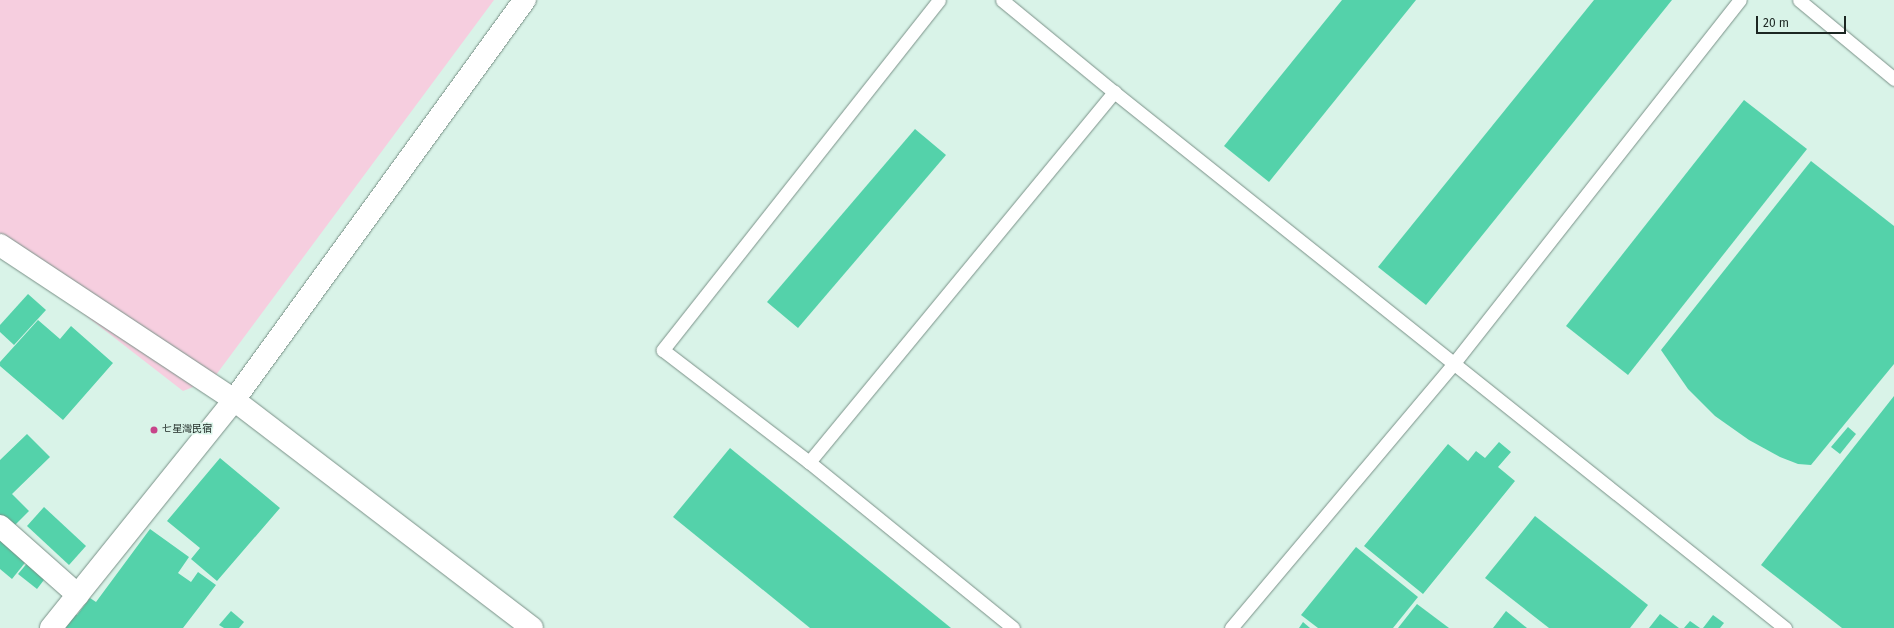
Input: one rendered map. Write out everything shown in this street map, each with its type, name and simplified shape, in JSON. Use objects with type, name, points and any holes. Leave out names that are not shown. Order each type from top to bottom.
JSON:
[{"type":"street","points":[[51,628],[234,400],[525,0]]},
{"type":"street","points":[[0,245],[234,400],[532,628]]},
{"type":"street","points":[[0,526],[78,594]]},
{"type":"lane","points":[[939,0],[663,350],[809,462],[1013,628]]},
{"type":"lane","points":[[1002,0],[1114,92],[1454,362],[1785,628]]},
{"type":"lane","points":[[1231,628],[1454,362],[1740,0]]},
{"type":"lane","points":[[1799,0],[1894,79]]},
{"type":"lane","points":[[809,462],[1114,92]]},
{"type":"shaded area","points":[[0,0],[494,0],[213,379],[183,391],[0,249]]},
{"type":"building","points":[[1342,0],[1416,0],[1269,182],[1224,146]]},
{"type":"building","points":[[1594,0],[1672,0],[1426,305],[1378,267]]},
{"type":"building","points":[[1744,100],[1807,149],[1628,375],[1566,326]]},
{"type":"building","points":[[915,129],[946,155],[798,328],[767,302]]},
{"type":"building","points":[[1811,161],[1894,226],[1894,364],[1811,465],[1798,464],[1780,457],[1749,440],[1715,416],[1688,389],[1661,350]]},
{"type":"building","points":[[28,294],[46,310],[14,345],[0,332],[0,325]]},
{"type":"building","points":[[38,320],[60,339],[71,326],[113,363],[63,420],[0,366],[0,362]]},
{"type":"building","points":[[1894,396],[1894,628],[1842,628],[1761,565]]},
{"type":"building","points":[[1848,427],[1856,434],[1840,454],[1831,447]]},
{"type":"building","points":[[27,434],[50,457],[12,494],[29,511],[10,530],[0,520],[0,460]]},
{"type":"building","points":[[1499,442],[1511,452],[1498,467],[1515,481],[1423,594],[1364,546],[1448,444],[1468,461],[1476,451],[1485,458]]},
{"type":"building","points":[[730,448],[951,628],[810,628],[673,517]]},
{"type":"building","points":[[220,458],[280,508],[217,581],[191,559],[200,548],[167,521]]},
{"type":"building","points":[[44,507],[86,546],[69,565],[27,526]]},
{"type":"building","points":[[1535,516],[1648,605],[1630,628],[1549,628],[1485,578]]},
{"type":"building","points":[[150,529],[189,557],[178,573],[191,582],[198,572],[216,585],[183,628],[61,628],[73,613],[77,615],[90,598],[96,602]]},
{"type":"building","points":[[0,536],[28,559],[12,579],[0,569]]},
{"type":"building","points":[[1356,547],[1418,597],[1393,628],[1318,628],[1301,615]]},
{"type":"building","points":[[29,561],[47,576],[37,589],[18,574]]},
{"type":"building","points":[[1417,604],[1449,628],[1398,628]]},
{"type":"building","points":[[231,611],[244,622],[239,628],[224,628],[219,625]]},
{"type":"building","points":[[1506,611],[1527,628],[1493,628]]},
{"type":"building","points":[[1660,614],[1679,628],[1649,628]]},
{"type":"building","points":[[1713,615],[1724,623],[1720,628],[1703,628]]},
{"type":"building","points":[[1690,621],[1700,628],[1684,628]]},
{"type":"building","points":[[1303,622],[1310,628],[1299,628]]},
{"type":"place","name":"七星灣民宿","points":[[154,430]]}]
